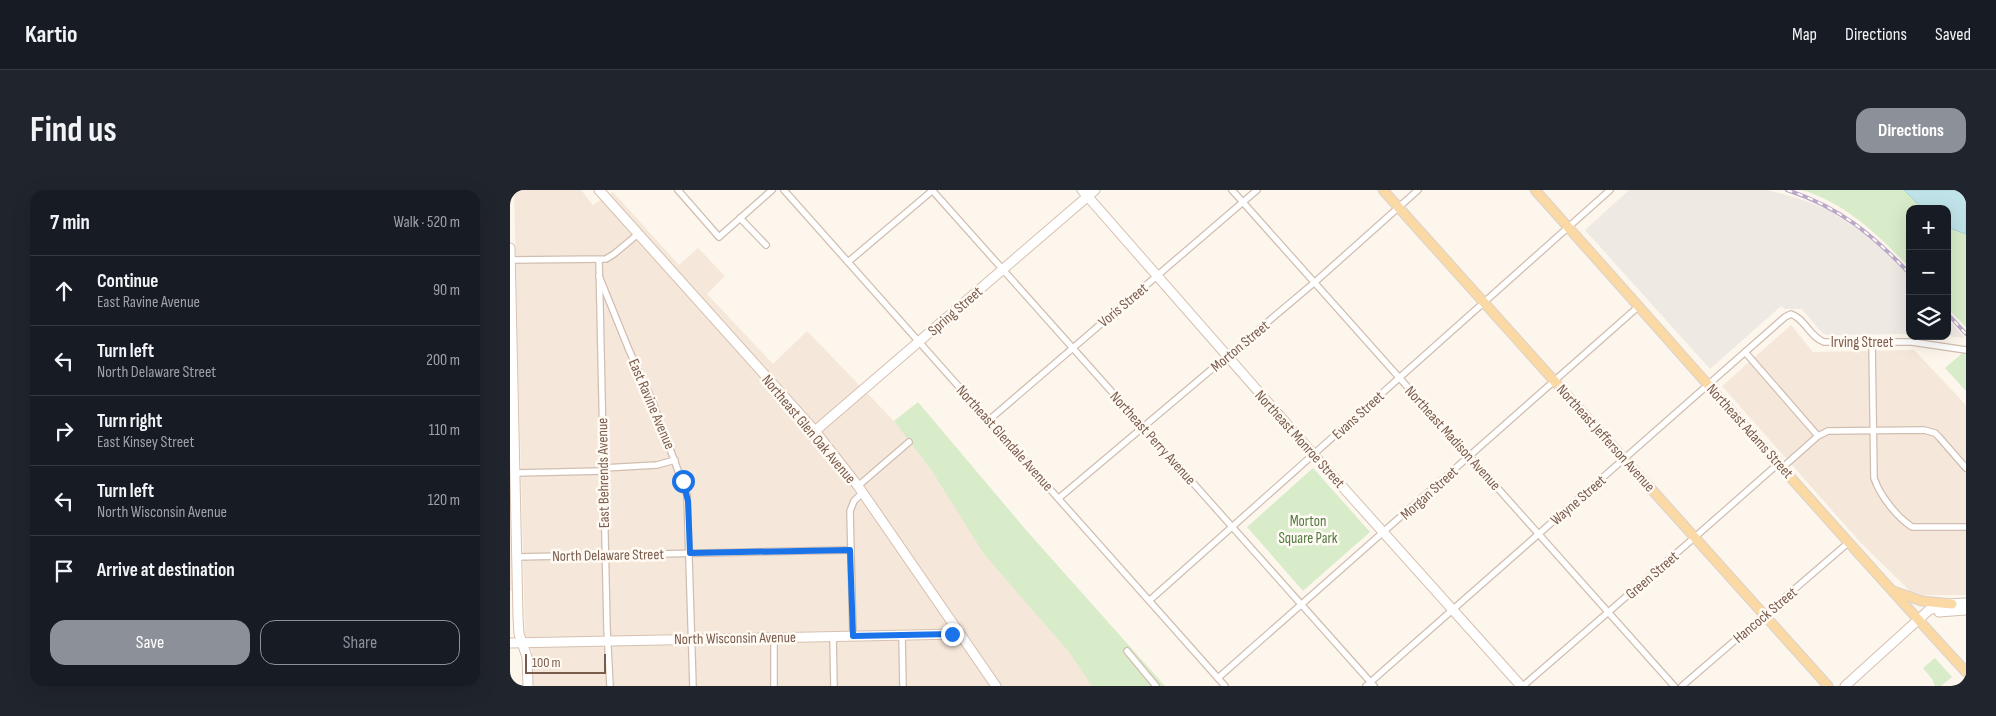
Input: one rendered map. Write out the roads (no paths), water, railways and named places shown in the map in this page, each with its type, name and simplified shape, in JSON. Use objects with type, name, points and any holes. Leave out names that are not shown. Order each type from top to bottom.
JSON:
[{"type":"main road","name":"Northeast Jefferson Avenue","points":[[1383,190],[1828,686]]},
{"type":"main road","name":"Northeast Adams Street","points":[[1535,190],[1890,590],[1966,672]]},
{"type":"main road","points":[[1890,590],[1921,601],[1952,604]]},
{"type":"street","points":[[678,190],[720,237],[772,190]]},
{"type":"street","name":"Northeast Glendale Avenue","points":[[784,190],[1225,686]]},
{"type":"street","points":[[848,262],[933,190]]},
{"type":"street","name":"Northeast Perry Avenue","points":[[933,190],[1370,685]]},
{"type":"street","name":"Northeast Madison Avenue","points":[[1232,190],[1674,686]]},
{"type":"street","name":"Voris Street","points":[[990,420],[1257,190]]},
{"type":"street","name":"Morton Street","points":[[1059,498],[1315,282],[1418,190]]},
{"type":"street","name":"Evans Street","points":[[1150,600],[1610,190]]},
{"type":"street","name":"Northeast Glen Oak Avenue","points":[[604,192],[638,234],[815,431],[860,489],[996,686]]},
{"type":"street","name":"Spring Street","points":[[815,431],[1003,270],[1088,192]]},
{"type":"street","name":"Northeast Monroe Street","points":[[1088,192],[1227,357],[1522,686]]},
{"type":"street","points":[[740,218],[766,245]]},
{"type":"street","points":[[510,260],[599,260],[610,258],[638,234]]},
{"type":"street","points":[[510,248],[514,473],[513,532],[516,557],[518,625],[527,657],[528,686]]},
{"type":"street","name":"East Behrends Avenue","points":[[599,260],[605,555],[610,686]]},
{"type":"street","name":"East Ravine Avenue","points":[[599,276],[675,460],[688,498],[692,686]]},
{"type":"street","name":"Morgan Street","points":[[1218,678],[1302,606],[1639,306]]},
{"type":"street","name":"Wayne Street","points":[[1370,685],[1745,352],[1785,317],[1791,314]]},
{"type":"street","name":"Irving Street","points":[[1791,314],[1797,316],[1818,340],[1824,342],[1912,342],[1966,350]]},
{"type":"street","points":[[1872,342],[1874,478],[1877,486],[1905,522],[1912,527],[1966,528]]},
{"type":"street","points":[[1745,352],[1818,436]]},
{"type":"street","name":"Green Street","points":[[1522,686],[1695,537],[1818,436],[1833,431],[1930,431],[1939,437],[1966,468]]},
{"type":"street","points":[[853,636],[850,509],[860,489],[909,442]]},
{"type":"street","points":[[514,473],[657,465],[675,460]]},
{"type":"street","name":"Hancock Street","points":[[1682,686],[1848,543]]},
{"type":"street","name":"North Delaware Street","points":[[516,557],[850,550]]},
{"type":"street","points":[[1845,686],[1933,608],[1966,603]]},
{"type":"street","points":[[922,635],[945,629],[947,620],[943,610]]},
{"type":"street","points":[[1918,620],[1941,611],[1966,610]]},
{"type":"street","name":"North Wisconsin Avenue","points":[[510,643],[960,634]]},
{"type":"street","points":[[902,635],[903,686]]},
{"type":"street","points":[[833,636],[834,686]]},
{"type":"street","points":[[774,638],[774,686]]},
{"type":"street","points":[[1127,651],[1156,686]]},
{"type":"water","points":[[1904,190],[1966,190],[1966,234],[1951,228],[1951,205],[1919,205]]},
{"type":"railway","points":[[1787,190],[1823,205],[1854,223],[1882,246],[1906,270]]},
{"type":"railway","points":[[1951,317],[1966,334]]},
{"type":"park label","name":"Morton Square Park","points":[[1308,530]]}]
